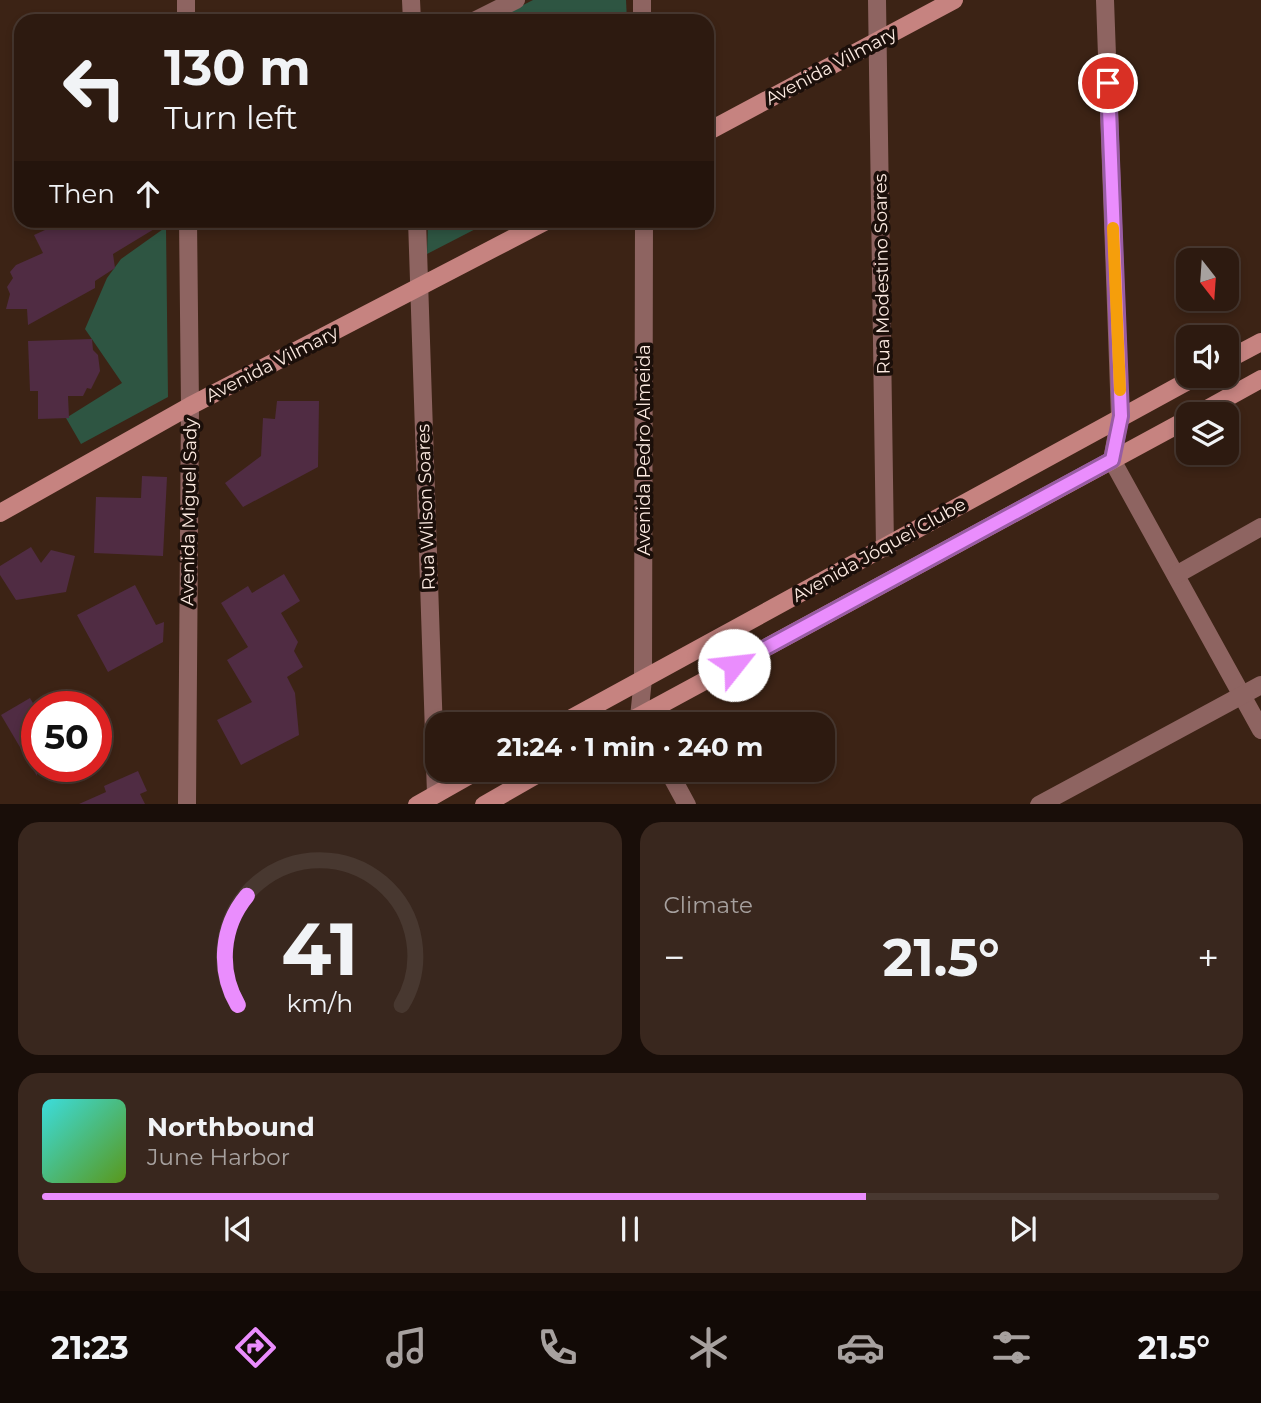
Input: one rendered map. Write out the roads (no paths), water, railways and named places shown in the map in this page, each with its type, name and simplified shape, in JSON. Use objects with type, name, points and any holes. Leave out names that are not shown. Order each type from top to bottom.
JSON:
[{"type":"main road","name":"Avenida Vilmary","points":[[714,128],[954,0]]},
{"type":"main road","name":"Avenida Vilmary","points":[[0,513],[190,406],[533,228]]},
{"type":"main road","points":[[1239,354],[1261,342]]},
{"type":"main road","points":[[1219,402],[1261,379]]},
{"type":"main road","name":"Avenida Jóquei Clube","points":[[583,712],[1176,387]]},
{"type":"main road","name":"Avenida Jóquei Clube","points":[[654,712],[1176,425]]},
{"type":"main road","points":[[417,804],[458,782]]},
{"type":"main road","points":[[484,804],[523,782]]},
{"type":"street","points":[[488,14],[516,0]]},
{"type":"street","name":"Rua Modestino Soares","points":[[877,0],[885,548]]},
{"type":"street","points":[[1105,0],[1121,416],[1112,460],[1261,730]]},
{"type":"street","name":"Avenida Miguel Sady","points":[[187,804],[190,406],[188,228]]},
{"type":"street","name":"Rua Wilson Soares","points":[[416,228],[436,794]]},
{"type":"street","name":"Avenida Pedro Almeida","points":[[638,712],[643,679],[644,228]]},
{"type":"street","points":[[1176,575],[1261,527]]},
{"type":"street","points":[[1039,804],[1261,685]]},
{"type":"street","points":[[675,782],[687,804]]}]
